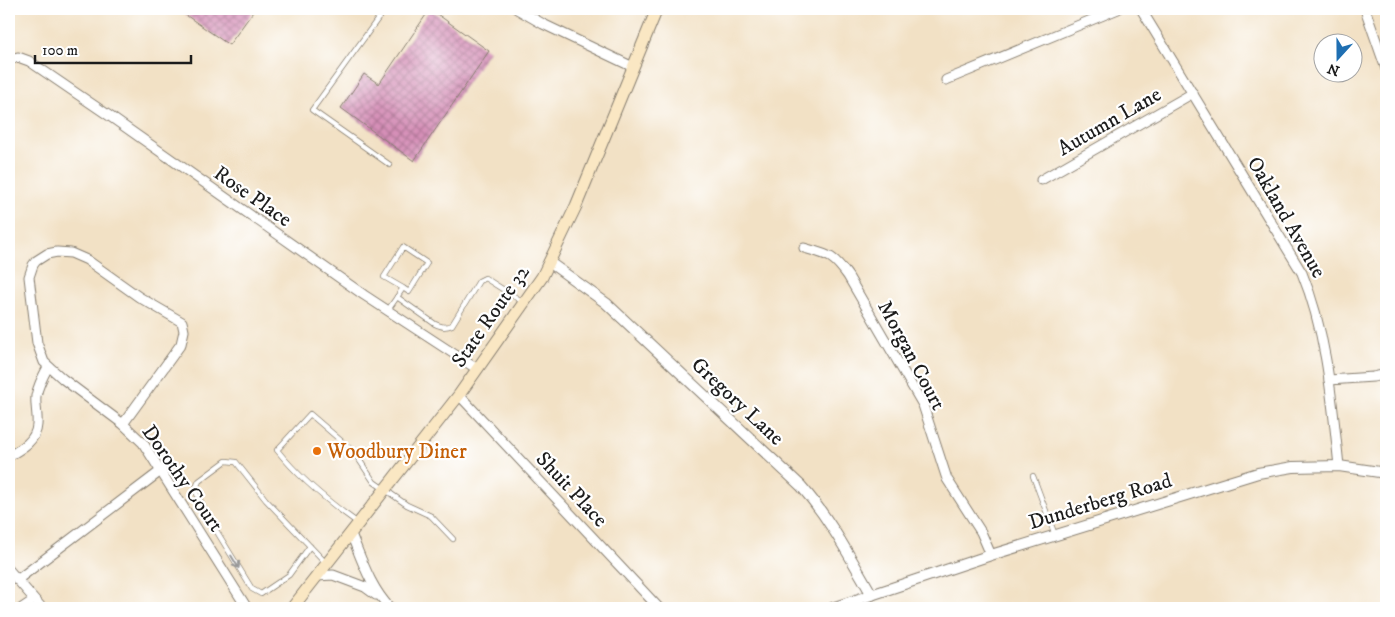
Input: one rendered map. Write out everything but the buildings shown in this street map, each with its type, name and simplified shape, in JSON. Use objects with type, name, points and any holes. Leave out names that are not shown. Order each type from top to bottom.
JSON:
[{"type":"main road","name":"State Route 32","points":[[292,608],[459,395],[524,303],[550,262],[580,198],[657,9]]},
{"type":"street","points":[[517,9],[543,24],[633,67]]},
{"type":"street","points":[[946,80],[1118,9]]},
{"type":"street","name":"Oakland Avenue","points":[[1141,9],[1302,273],[1313,299],[1322,338],[1339,466]]},
{"type":"street","points":[[1366,9],[1386,69]]},
{"type":"street","name":"Rose Place","points":[[9,60],[18,57],[29,61],[477,370]]},
{"type":"street","name":"Autumn Lane","points":[[1041,180],[1193,93]]},
{"type":"street","name":"Morgan Court","points":[[804,248],[828,254],[838,260],[848,276],[924,405],[946,479],[981,532],[991,555]]},
{"type":"street","points":[[9,456],[23,448],[33,438],[37,427],[36,398],[40,382],[48,367],[37,343],[30,277],[36,261],[47,254],[57,252],[71,253],[87,260],[139,297],[182,322],[184,330],[181,344],[123,424]]},
{"type":"street","name":"Gregory Lane","points":[[550,262],[606,304],[801,486],[818,506],[837,535],[872,595]]},
{"type":"street","name":"Dorothy Court","points":[[48,367],[123,424],[143,443],[162,470],[247,608]]},
{"type":"street","points":[[1329,380],[1373,377],[1386,374]]},
{"type":"street","name":"Shuit Place","points":[[459,395],[659,608]]},
{"type":"street","name":"Dunderberg Road","points":[[832,608],[991,555],[1258,473],[1293,467],[1339,466],[1386,474]]},
{"type":"street","points":[[17,580],[162,470]]},
{"type":"street","points":[[351,534],[371,583],[390,608]]},
{"type":"street","points":[[9,570],[42,608]]},
{"type":"street","points":[[317,576],[333,574],[365,586],[381,598]]},
{"type":"street","points":[[22,608],[34,600]]},
{"type":"lane","points":[[386,9],[312,110],[390,164]]},
{"type":"lane","points":[[403,247],[427,263],[409,292],[402,288],[384,277],[403,247]]},
{"type":"lane","points":[[396,297],[442,328],[452,325],[482,279],[488,279],[524,303]]},
{"type":"lane","points":[[388,310],[402,288]]},
{"type":"lane","points":[[359,524],[324,499],[292,470],[277,450],[310,414],[354,452],[374,482],[384,490],[431,516],[454,539]]},
{"type":"lane","points":[[310,546],[289,575],[260,594],[252,590],[211,522],[195,490],[200,481],[226,461],[236,462],[266,500],[310,546],[326,564]]},
{"type":"lane","points":[[1033,476],[1055,535]]},
{"type":"place","name":"Woodbury Diner","points":[[317,451]]}]
